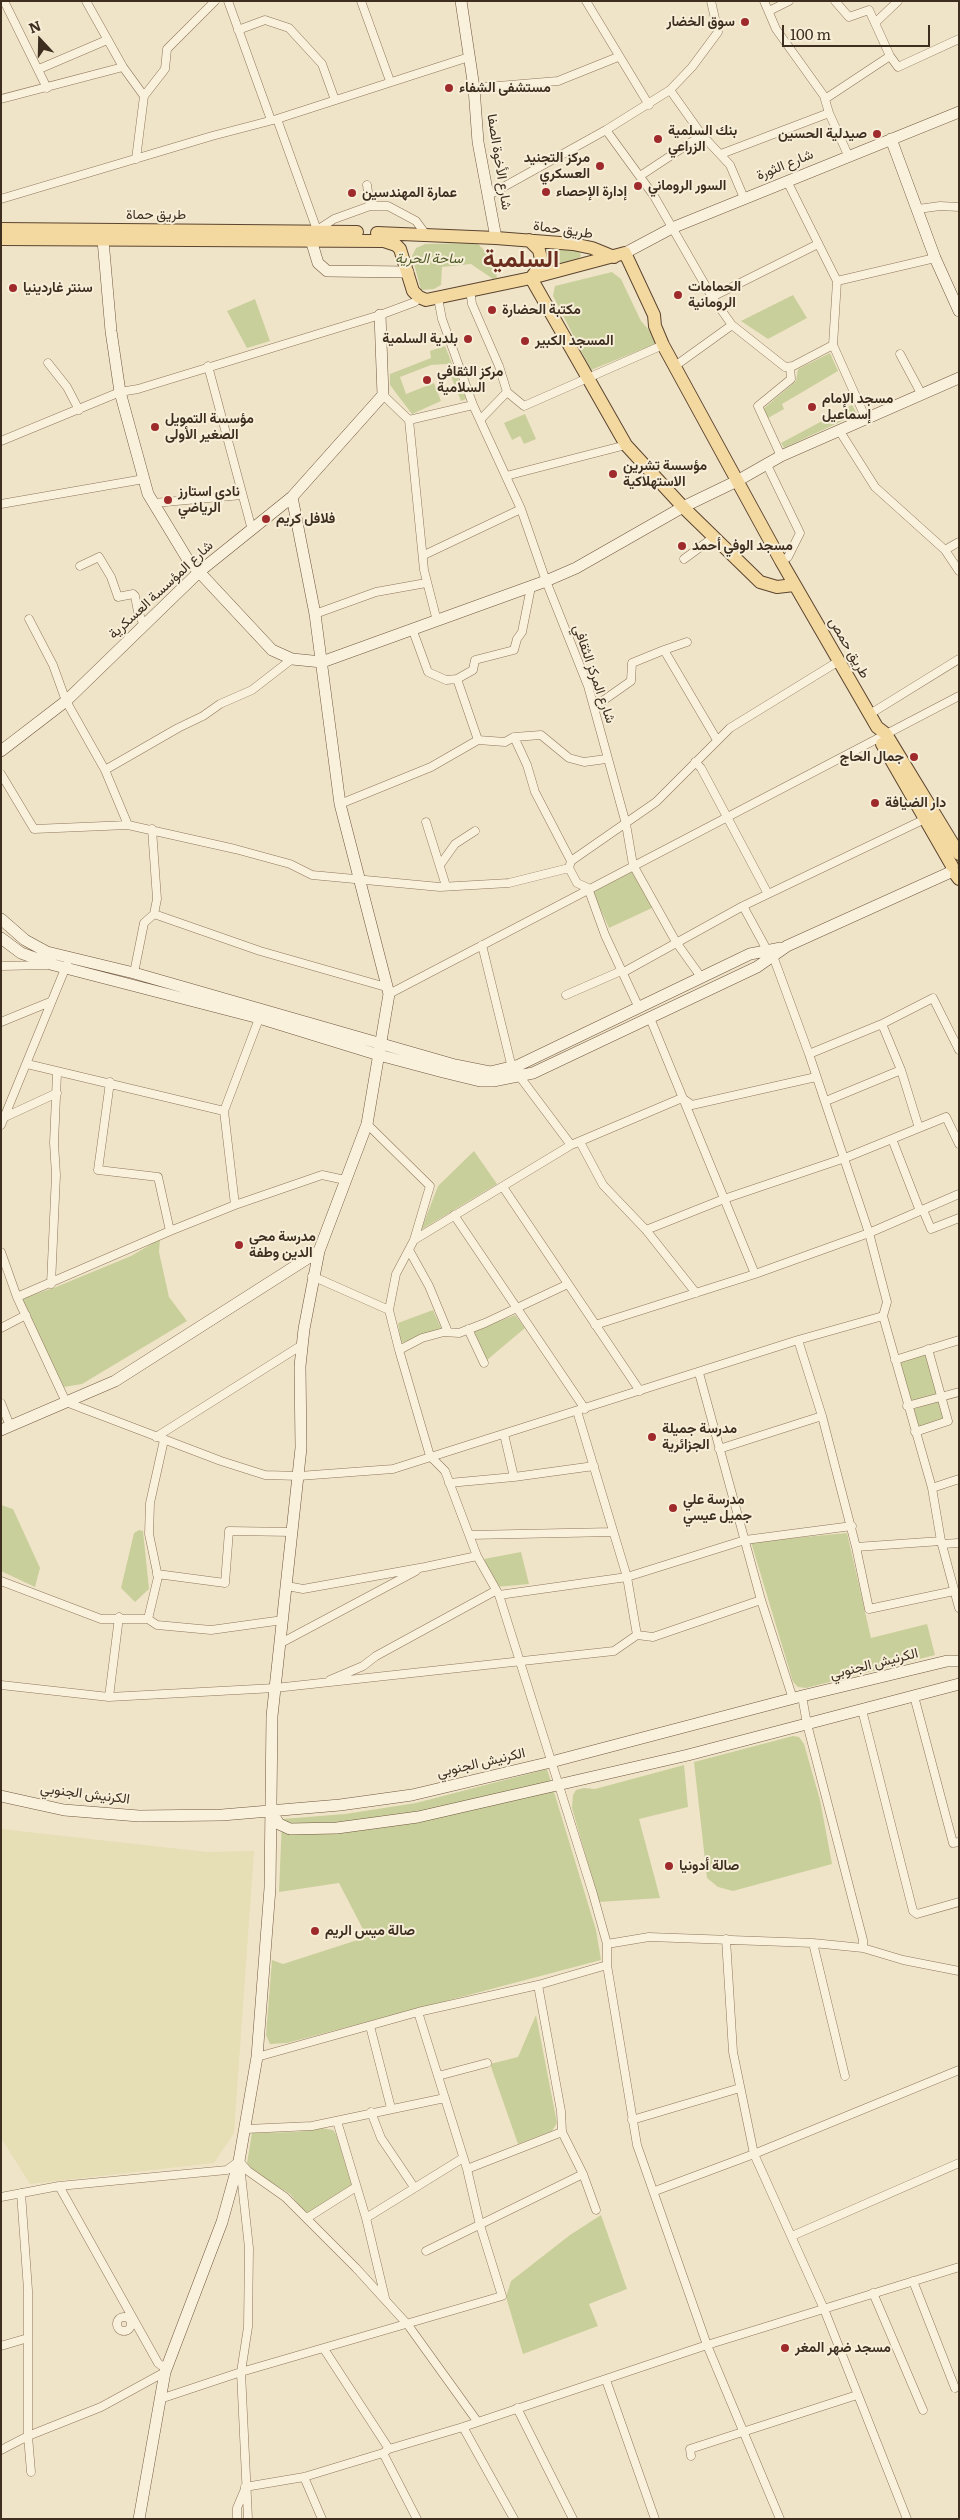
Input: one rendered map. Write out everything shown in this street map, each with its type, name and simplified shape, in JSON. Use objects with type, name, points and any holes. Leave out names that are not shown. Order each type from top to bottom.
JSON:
[{"type":"main road","name":"طريق حماة","points":[[1,229],[496,238],[582,245],[619,255]]},
{"type":"main road","name":"طريق حماة","points":[[1,239],[103,240],[314,235],[384,241],[396,245],[402,255]]},
{"type":"main road","points":[[419,298],[414,291],[402,255],[407,244],[422,236]]},
{"type":"main road","points":[[528,240],[535,244],[541,259],[540,266],[531,278],[626,445],[683,507],[760,582],[777,587],[794,584]]},
{"type":"main road","name":"طريق حماة","points":[[419,298],[426,300],[438,298],[470,289],[531,278],[619,255]]},
{"type":"main road","name":"طريق حمص","points":[[619,255],[621,263],[648,317],[655,326],[663,345],[794,584],[881,733],[959,854]]},
{"type":"main road","name":"طريق حمص","points":[[881,733],[925,819],[956,871]]},
{"type":"street","points":[[4,1],[48,88]]},
{"type":"street","points":[[86,1],[122,67],[144,96]]},
{"type":"street","points":[[136,159],[144,96],[165,69],[167,49],[215,1]]},
{"type":"street","points":[[228,1],[274,119],[314,235],[318,263],[327,271],[408,272]]},
{"type":"street","points":[[361,1],[390,81]]},
{"type":"street","name":"شارع الأخوة الصفا","points":[[461,1],[474,88],[478,142],[496,238]]},
{"type":"street","points":[[586,1],[618,57],[649,105]]},
{"type":"street","points":[[488,195],[606,130],[649,105],[670,90],[692,67],[718,32],[711,1]]},
{"type":"street","points":[[764,1],[770,11],[776,29],[824,99],[848,155]]},
{"type":"street","points":[[770,11],[789,1]]},
{"type":"street","points":[[834,1],[849,17],[869,10],[890,56],[898,67],[959,39]]},
{"type":"street","points":[[876,22],[898,1]]},
{"type":"street","points":[[238,30],[265,20],[289,28],[322,64],[335,100]]},
{"type":"street","points":[[38,69],[107,40]]},
{"type":"street","points":[[1,199],[274,119],[469,56]]},
{"type":"street","points":[[824,99],[890,56]]},
{"type":"street","points":[[474,88],[558,81],[618,57]]},
{"type":"street","points":[[1,99],[122,67]]},
{"type":"street","points":[[670,90],[702,135],[730,165],[744,198]]},
{"type":"street","name":"شارع الثورة","points":[[619,255],[672,228],[787,182],[848,155],[959,112]]},
{"type":"street","points":[[721,154],[829,114]]},
{"type":"street","points":[[606,130],[654,196],[712,297],[732,325],[783,366],[790,367],[833,345]]},
{"type":"street","points":[[640,176],[702,135]]},
{"type":"street","points":[[891,139],[935,258],[959,311]]},
{"type":"street","points":[[787,182],[836,281],[833,345],[866,419]]},
{"type":"street","points":[[367,185],[370,206]]},
{"type":"street","points":[[314,235],[334,220],[370,206],[388,206],[416,221],[422,236]]},
{"type":"street","points":[[918,210],[940,206],[959,207]]},
{"type":"street","points":[[103,240],[111,331],[120,392],[144,479],[154,503],[188,560],[272,650],[292,659],[322,662],[546,581],[576,568],[683,507],[737,481],[766,463],[959,378]]},
{"type":"street","points":[[712,297],[818,244]]},
{"type":"street","points":[[836,281],[935,258]]},
{"type":"street","points":[[470,289],[472,304],[499,366],[507,392],[524,406],[663,345]]},
{"type":"street","points":[[1,441],[120,392],[138,389],[208,366],[380,315],[415,302],[419,298]]},
{"type":"street","name":"شارع المركز الثقافي","points":[[438,298],[442,319],[473,405],[521,508],[546,581],[581,667],[594,706],[606,759],[626,824],[633,865],[676,942],[701,977]]},
{"type":"street","points":[[380,315],[383,395],[409,420],[426,583],[437,621]]},
{"type":"street","points":[[675,366],[732,325]]},
{"type":"street","points":[[900,354],[922,395]]},
{"type":"street","points":[[48,363],[67,387],[80,410]]},
{"type":"street","points":[[208,366],[252,530]]},
{"type":"street","points":[[781,456],[758,406],[790,379],[790,367]]},
{"type":"street","points":[[480,420],[507,392]]},
{"type":"street","name":"شارع المؤسسة العسكرية","points":[[1,751],[66,701],[200,571],[292,497],[383,395]]},
{"type":"street","points":[[409,420],[473,405]]},
{"type":"street","points":[[839,430],[874,487],[945,550],[959,571]]},
{"type":"street","points":[[506,476],[626,445]]},
{"type":"street","points":[[766,463],[800,533],[788,557],[781,561]]},
{"type":"street","points":[[1,504],[144,479]]},
{"type":"street","points":[[154,503],[242,495]]},
{"type":"street","points":[[139,2519],[166,2371],[222,2222],[246,2128],[257,2057],[270,1888],[272,1716],[299,1476],[302,1345],[312,1276],[319,1251],[367,1124],[387,990],[340,804],[315,614],[292,497]]},
{"type":"street","points":[[424,555],[521,508]]},
{"type":"street","points":[[684,558],[714,537]]},
{"type":"street","points":[[945,550],[959,542]]},
{"type":"street","points":[[80,566],[99,557],[111,577],[118,597],[133,594],[144,625]]},
{"type":"street","points":[[315,614],[376,592],[426,583]]},
{"type":"street","points":[[413,630],[428,672],[446,680],[457,679],[473,670],[475,660],[514,650],[517,639],[522,632],[531,587]]},
{"type":"street","points":[[30,619],[53,665],[66,701],[105,770],[128,825]]},
{"type":"street","points":[[594,706],[631,681],[632,663],[687,642]]},
{"type":"street","points":[[664,650],[717,740]]},
{"type":"street","points":[[870,714],[959,658]]},
{"type":"street","points":[[105,770],[178,728],[203,716],[220,704],[252,690],[292,659]]},
{"type":"street","points":[[1,774],[34,829],[128,825],[152,829],[281,862],[312,875],[446,886],[509,882],[570,864],[656,802],[730,728],[839,661]]},
{"type":"street","points":[[457,679],[478,740]]},
{"type":"street","points":[[154,914],[260,951],[387,990],[482,945],[727,817],[881,733],[959,696]]},
{"type":"street","points":[[340,804],[431,767],[478,740],[505,742],[514,738],[541,735],[569,758],[584,762],[606,759]]},
{"type":"street","points":[[514,738],[527,765],[535,792],[578,883],[588,888],[621,972],[639,1008]]},
{"type":"street","points":[[695,762],[701,768],[768,894]]},
{"type":"street","points":[[566,995],[621,972],[743,906],[925,819]]},
{"type":"street","points":[[426,822],[446,886]]},
{"type":"street","points":[[134,973],[144,924],[154,914],[157,899],[152,829]]},
{"type":"street","points":[[440,865],[455,844],[475,831]]},
{"type":"street","points":[[1,966],[54,965],[68,962],[134,973],[480,1081],[520,1077],[533,1073],[757,967],[770,954],[956,871]]},
{"type":"street","points":[[743,906],[770,954],[809,1054],[870,1233],[887,1302],[883,1316],[907,1406],[932,1488],[942,1542],[959,1608]]},
{"type":"street","points":[[1,919],[25,940],[68,962],[261,1013]]},
{"type":"street","points":[[1,938],[21,953],[54,965]]},
{"type":"street","points":[[482,945],[512,1068]]},
{"type":"street","points":[[379,1050],[477,1071],[490,1072],[512,1068],[750,954],[770,954]]},
{"type":"street","points":[[1,1125],[68,962]]},
{"type":"street","points":[[809,1054],[882,1024],[933,998],[959,1050]]},
{"type":"street","points":[[1,1022],[50,1002]]},
{"type":"street","points":[[235,1205],[224,1111],[261,1013]]},
{"type":"street","points":[[650,1018],[755,1274]]},
{"type":"street","points":[[882,1024],[902,1070],[919,1128]]},
{"type":"street","points":[[27,1064],[110,1082],[224,1111]]},
{"type":"street","points":[[826,1101],[902,1070]]},
{"type":"street","points":[[52,1284],[57,1072]]},
{"type":"street","points":[[520,1077],[571,1145]]},
{"type":"street","points":[[682,1098],[692,1105],[816,1077]]},
{"type":"street","points":[[110,1082],[98,1170],[158,1177],[170,1231]]},
{"type":"street","points":[[5,1117],[57,1093]]},
{"type":"street","points":[[414,1240],[571,1145],[682,1098]]},
{"type":"street","points":[[646,1230],[724,1199],[845,1158],[946,1117],[959,1144]]},
{"type":"street","points":[[367,1124],[430,1186],[414,1240],[396,1274],[389,1310],[399,1350],[430,1456],[445,1471],[478,1556],[497,1593],[607,1944],[608,1965],[632,2120],[638,2145],[707,2345],[780,2519]]},
{"type":"street","points":[[892,1139],[921,1210],[931,1229],[959,1218]]},
{"type":"street","points":[[580,1142],[603,1185],[646,1230],[696,1292]]},
{"type":"street","points":[[17,1297],[52,1284],[170,1231],[235,1205],[322,1175],[346,1180]]},
{"type":"street","points":[[502,1187],[640,1391]]},
{"type":"street","points":[[595,1325],[755,1274],[870,1233],[959,1194]]},
{"type":"street","points":[[454,1215],[518,1308],[581,1410],[594,1466],[627,1576],[637,1635]]},
{"type":"street","points":[[409,1250],[429,1286],[448,1332]]},
{"type":"street","points":[[1,1403],[6,1428],[115,1381],[319,1251]]},
{"type":"street","points":[[1,1252],[17,1297],[66,1402],[164,1440],[265,1475],[299,1476],[393,1469],[798,1340],[883,1316]]},
{"type":"street","points":[[312,1276],[389,1310]]},
{"type":"street","points":[[399,1350],[422,1338],[468,1329],[568,1284]]},
{"type":"street","points":[[1,1328],[26,1316]]},
{"type":"street","points":[[468,1329],[484,1363]]},
{"type":"street","points":[[798,1340],[822,1416],[852,1526],[869,1609],[954,1591]]},
{"type":"street","points":[[895,1360],[959,1340]]},
{"type":"street","points":[[156,1437],[302,1345]]},
{"type":"street","points":[[915,1432],[948,1421],[928,1349]]},
{"type":"street","points":[[699,1373],[761,1600],[807,1724],[863,1940],[863,1948]]},
{"type":"street","points":[[907,1406],[959,1392]]},
{"type":"street","points":[[719,1449],[822,1416]]},
{"type":"street","points":[[504,1434],[514,1477]]},
{"type":"street","points":[[148,1619],[157,1574],[149,1534],[150,1503],[164,1440]]},
{"type":"street","points":[[450,1483],[514,1477],[594,1466]]},
{"type":"street","points":[[932,1488],[959,1479]]},
{"type":"street","points":[[322,1684],[363,1666],[376,1656],[497,1593],[627,1576],[745,1540],[852,1526]]},
{"type":"street","points":[[157,1574],[225,1583],[230,1532],[293,1532]]},
{"type":"street","points":[[470,1535],[613,1532]]},
{"type":"street","points":[[856,1547],[942,1542],[959,1543]]},
{"type":"street","points":[[287,1586],[303,1589],[478,1556]]},
{"type":"street","points":[[281,1643],[422,1568]]},
{"type":"street","points":[[1,1581],[100,1619],[119,1617],[148,1619],[157,1625],[211,1630],[283,1620]]},
{"type":"street","points":[[1,1686],[108,1697],[275,1688],[518,1663],[614,1651],[637,1635],[653,1637],[761,1600]]},
{"type":"street","points":[[108,1697],[119,1617]]},
{"type":"street","name":"الكرنيش الجنوبي","points":[[1,1796],[64,1810],[139,1816],[272,1812],[412,1795],[551,1762],[947,1661],[959,1662]]},
{"type":"street","points":[[272,1812],[284,1829],[337,1828],[418,1817],[688,1755],[959,1684]]},
{"type":"street","points":[[914,1696],[953,1843],[959,1842]]},
{"type":"street","points":[[862,1710],[913,1911],[917,1914],[959,1902]]},
{"type":"street","points":[[607,1944],[649,1937],[813,1943],[863,1948],[903,1960],[959,1971]]},
{"type":"street","points":[[726,1939],[734,2052],[754,2154],[824,2309],[907,2519]]},
{"type":"street","points":[[813,1943],[845,2076]]},
{"type":"street","points":[[257,2057],[418,2012],[538,1985],[608,1965]]},
{"type":"street","points":[[538,1985],[561,2111],[562,2132],[583,2174],[596,2210]]},
{"type":"street","points":[[160,2399],[240,2372],[408,2325],[502,2296],[480,2225],[467,2169],[418,2012]]},
{"type":"street","points":[[370,2026],[391,2108]]},
{"type":"street","points":[[438,2076],[487,2063]]},
{"type":"street","points":[[655,2191],[754,2154],[959,2070]]},
{"type":"street","points":[[632,2120],[740,2088]]},
{"type":"street","points":[[246,2128],[312,2126],[371,2112],[445,2098]]},
{"type":"street","points":[[371,2112],[381,2138],[414,2187]]},
{"type":"street","points":[[337,2121],[366,2218],[386,2301]]},
{"type":"street","points":[[467,2169],[562,2132]]},
{"type":"street","points":[[366,2218],[463,2158]]},
{"type":"street","points":[[1,2197],[59,2186],[226,2170],[239,2161]]},
{"type":"street","points":[[239,2161],[248,2171],[285,2197],[386,2301],[408,2325],[478,2421]]},
{"type":"street","points":[[239,2161],[250,2248],[248,2327],[240,2372],[248,2519]]},
{"type":"street","points":[[792,2236],[959,2163]]},
{"type":"street","points":[[426,2251],[583,2174]]},
{"type":"street","points":[[59,2186],[132,2321],[158,2363],[166,2371]]},
{"type":"street","points":[[306,2218],[356,2187]]},
{"type":"street","points":[[21,2193],[28,2290],[28,2436],[30,2472]]},
{"type":"street","points":[[245,2487],[304,2477],[463,2427],[707,2345],[959,2267]]},
{"type":"street","points":[[913,2281],[954,2388]]},
{"type":"street","points":[[873,2294],[923,2410]]},
{"type":"street","points":[[1,2346],[28,2338]]},
{"type":"street","points":[[324,2349],[386,2451],[416,2519]]},
{"type":"street","points":[[1,2450],[28,2436],[101,2407],[166,2371]]},
{"type":"street","points":[[606,2380],[654,2519]]},
{"type":"street","points":[[691,2456],[690,2449],[857,2395]]},
{"type":"street","points":[[517,2408],[572,2519]]},
{"type":"street","points":[[463,2427],[514,2519]]},
{"type":"street","points":[[304,2477],[322,2519]]},
{"type":"street","points":[[237,2519],[237,2508],[245,2487]]},
{"type":"shaded area","points":[[1,1829],[207,1852],[254,1851],[234,2133],[214,2163],[30,2184],[1,2138]]},
{"type":"green space","name":"ساحة الحرية","points":[[477,243],[484,250],[492,250],[497,278],[493,279],[471,264],[442,267],[441,285],[434,289],[421,290],[412,256],[416,248],[425,244]]},
{"type":"green space","points":[[540,247],[572,249],[579,251],[581,256],[577,260],[540,269]]},
{"type":"green space","points":[[612,272],[621,279],[641,321],[649,330],[655,344],[591,370],[553,296],[555,286]]},
{"type":"green space","points":[[793,295],[807,318],[768,339],[741,321]]},
{"type":"green space","points":[[255,299],[270,341],[247,348],[227,311]]},
{"type":"green space","points":[[445,346],[466,399],[461,401],[446,364],[431,365],[400,377],[406,394],[434,383],[441,401],[412,414],[390,385],[390,374],[431,358],[430,351]]},
{"type":"green space","points":[[830,353],[838,371],[782,404],[784,409],[768,418],[763,409],[796,381],[798,369]]},
{"type":"green space","points":[[852,405],[857,414],[784,448],[781,443]]},
{"type":"green space","points":[[525,414],[536,439],[524,444],[520,436],[512,440],[504,423]]},
{"type":"green space","points":[[635,868],[654,907],[609,928],[591,889]]},
{"type":"green space","points":[[474,1151],[497,1184],[421,1230],[438,1186]]},
{"type":"green space","points":[[160,1239],[159,1252],[169,1297],[187,1321],[82,1384],[64,1387],[21,1299],[56,1287],[131,1256]]},
{"type":"green space","points":[[433,1310],[442,1330],[401,1343],[398,1323]]},
{"type":"green space","points":[[515,1315],[525,1328],[487,1360],[474,1331]]},
{"type":"green space","points":[[926,1353],[938,1395],[912,1402],[900,1361]]},
{"type":"green space","points":[[939,1402],[945,1422],[919,1429],[913,1409]]},
{"type":"green space","points":[[1,1505],[13,1509],[40,1568],[35,1587],[1,1571]]},
{"type":"green space","points":[[139,1530],[143,1531],[149,1589],[135,1602],[121,1588],[134,1533]]},
{"type":"green space","points":[[847,1533],[871,1638],[927,1624],[935,1655],[806,1688],[798,1687],[793,1682],[751,1542]]},
{"type":"green space","points":[[521,1552],[529,1584],[496,1587],[484,1559]]},
{"type":"green space","points":[[793,1736],[799,1737],[804,1744],[820,1800],[832,1864],[733,1891],[718,1887],[707,1878],[694,1762]]},
{"type":"green space","points":[[684,1765],[688,1807],[639,1819],[660,1898],[599,1902],[572,1808],[573,1795],[576,1790],[584,1788],[595,1789]]},
{"type":"green space","points":[[547,1769],[596,1930],[601,1960],[287,2043],[270,2044],[266,2035],[272,1960],[283,1964],[367,1937],[339,1883],[279,1892],[282,1819],[345,1814],[416,1803]]},
{"type":"green space","points":[[536,2015],[557,2123],[552,2131],[518,2144],[490,2064],[518,2057]]},
{"type":"green space","points":[[322,2128],[333,2130],[336,2134],[352,2186],[310,2213],[304,2211],[290,2194],[253,2171],[247,2163],[252,2133],[296,2132]]},
{"type":"green space","points":[[601,2215],[627,2289],[589,2304],[598,2326],[523,2354],[506,2297],[511,2281],[570,2235]]},
{"type":"place","name":"سوق الخضار","points":[[745,22]]},
{"type":"place","name":"مستشفى الشفاء","points":[[449,88]]},
{"type":"place","name":"صيدلية الحسين","points":[[877,134]]},
{"type":"place","name":"بنك السلمية الزراعي","points":[[658,139]]},
{"type":"place","name":"مركز التجنيد العسكري","points":[[600,166]]},
{"type":"place","name":"السور الروماني","points":[[638,186]]},
{"type":"place","name":"إدارة الإحصاء","points":[[546,192]]},
{"type":"place","name":"عمارة المهندسين","points":[[352,193]]},
{"type":"place","name":"سنتر غاردينيا","points":[[13,288]]},
{"type":"place","name":"الحمامات الرومانية","points":[[678,295]]},
{"type":"place","name":"مكتبة الحضارة","points":[[492,310]]},
{"type":"place","name":"بلدية السلمية","points":[[468,339]]},
{"type":"place","name":"المسجد الكبير","points":[[525,341]]},
{"type":"place","name":"مركز الثقافي السلامية","points":[[427,380]]},
{"type":"place","name":"مسجد الإمام إسماعيل","points":[[812,407]]},
{"type":"place","name":"مؤسسة التمويل الصغير الأولى","points":[[155,427]]},
{"type":"place","name":"مؤسسة تشرين الاستهلاكية","points":[[613,474]]},
{"type":"place","name":"نادي استارز الرياضي","points":[[168,500]]},
{"type":"place","name":"فلافل كريم","points":[[266,519]]},
{"type":"place","name":"مسجد الوفي أحمد","points":[[682,546]]},
{"type":"place","name":"جمال الحاج","points":[[914,757]]},
{"type":"place","name":"دار الضيافة","points":[[875,803]]},
{"type":"place","name":"مدرسة محي الدين وطفة","points":[[239,1245]]},
{"type":"place","name":"مدرسة جميلة الجزائرية","points":[[652,1437]]},
{"type":"place","name":"مدرسة علي جميل عيسي","points":[[673,1508]]},
{"type":"place","name":"صالة أدونيا","points":[[669,1866]]},
{"type":"place","name":"صالة ميس الريم","points":[[315,1931]]},
{"type":"place","name":"مسجد ضهر المغر","points":[[785,2348]]},
{"type":"district","name":"السلمية","points":[[521,260]]}]
